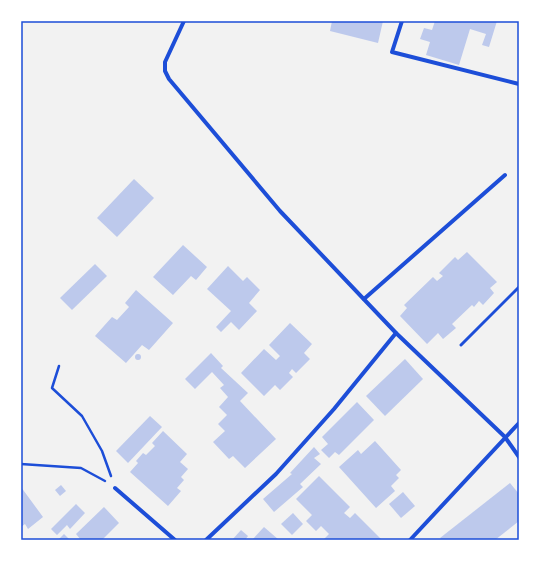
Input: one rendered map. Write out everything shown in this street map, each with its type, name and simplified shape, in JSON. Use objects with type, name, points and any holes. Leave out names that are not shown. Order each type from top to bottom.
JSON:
[{"type":"street","points":[[184,21],[165,62],[165,71],[169,79],[280,212],[396,333],[505,437],[519,457]]},
{"type":"street","points":[[402,21],[392,52],[519,84]]},
{"type":"street","points":[[364,300],[505,175]]},
{"type":"street","points":[[206,540],[280,468],[334,409],[396,333]]},
{"type":"street","points":[[410,540],[519,423]]},
{"type":"street","points":[[115,488],[175,540]]},
{"type":"lane","points":[[461,345],[518,286],[519,287]]},
{"type":"path","points":[[59,366],[52,388],[82,416],[102,451],[115,488]]},
{"type":"path","points":[[21,464],[82,468],[115,488]]},
{"type":"building","points":[[332,21],[383,21],[378,43],[330,31]]},
{"type":"building","points":[[435,21],[497,21],[489,47],[482,45],[486,34],[470,29],[459,65],[426,55],[430,42],[420,39],[424,28],[432,30]]},
{"type":"building","points":[[134,179],[154,198],[117,237],[97,218]]},
{"type":"building","points":[[183,245],[207,267],[196,280],[191,276],[173,295],[153,277]]},
{"type":"building","points":[[467,252],[497,282],[490,288],[494,293],[483,305],[479,301],[474,307],[472,305],[452,324],[456,328],[443,339],[438,333],[427,344],[400,316],[407,308],[404,305],[433,277],[437,281],[443,276],[439,273],[455,257],[458,260]]},
{"type":"building","points":[[95,264],[107,276],[72,310],[60,298]]},
{"type":"building","points":[[228,266],[243,281],[247,277],[260,290],[249,303],[257,311],[239,330],[231,322],[221,332],[216,327],[231,311],[207,289]]},
{"type":"building","points":[[136,290],[173,323],[149,350],[142,345],[126,363],[95,336],[112,317],[117,320],[129,307],[125,303]]},
{"type":"building","points":[[290,323],[312,344],[304,353],[310,359],[296,373],[292,369],[289,373],[293,377],[280,390],[275,385],[264,396],[241,373],[264,349],[276,360],[280,356],[269,345]]},
{"type":"building","points":[[211,353],[223,366],[221,368],[248,393],[240,401],[276,439],[245,468],[233,456],[229,459],[213,442],[225,431],[218,424],[227,415],[219,407],[228,397],[220,388],[224,385],[212,372],[195,389],[185,379]]},
{"type":"building","points":[[138,354],[141,357],[138,360],[135,357]]},
{"type":"building","points":[[405,359],[423,379],[385,416],[366,396]]},
{"type":"building","points":[[357,402],[374,420],[339,455],[335,452],[329,458],[321,450],[328,444],[322,437]]},
{"type":"building","points":[[150,416],[162,427],[128,463],[116,451]]},
{"type":"building","points":[[163,431],[187,454],[180,462],[188,469],[181,477],[184,480],[177,488],[181,491],[168,506],[130,472],[138,463],[136,461],[143,453],[146,455],[155,446],[152,443]]},
{"type":"building","points":[[375,441],[401,470],[396,475],[399,478],[391,486],[395,491],[376,508],[339,467],[358,450],[361,454]]},
{"type":"building","points":[[314,447],[320,454],[314,458],[321,464],[300,484],[303,487],[274,512],[263,499],[292,474],[290,473]]},
{"type":"building","points":[[319,476],[350,507],[344,513],[350,518],[355,513],[382,540],[326,540],[324,539],[329,534],[321,526],[316,531],[306,521],[312,515],[296,499]]},
{"type":"building","points":[[510,483],[519,494],[519,521],[495,540],[442,540],[440,538]]},
{"type":"building","points":[[61,485],[66,491],[60,496],[55,490]]},
{"type":"building","points":[[21,487],[43,517],[28,529],[25,524],[21,527]]},
{"type":"building","points":[[403,492],[415,506],[401,518],[389,504]]},
{"type":"building","points":[[76,504],[85,513],[70,529],[67,525],[57,535],[51,529]]},
{"type":"building","points":[[104,507],[119,523],[102,540],[81,540],[76,534]]},
{"type":"building","points":[[293,513],[303,524],[292,535],[281,524]]},
{"type":"building","points":[[264,527],[279,540],[252,540]]},
{"type":"building","points":[[241,530],[248,536],[245,540],[232,540]]},
{"type":"building","points":[[64,534],[70,540],[58,540]]}]
